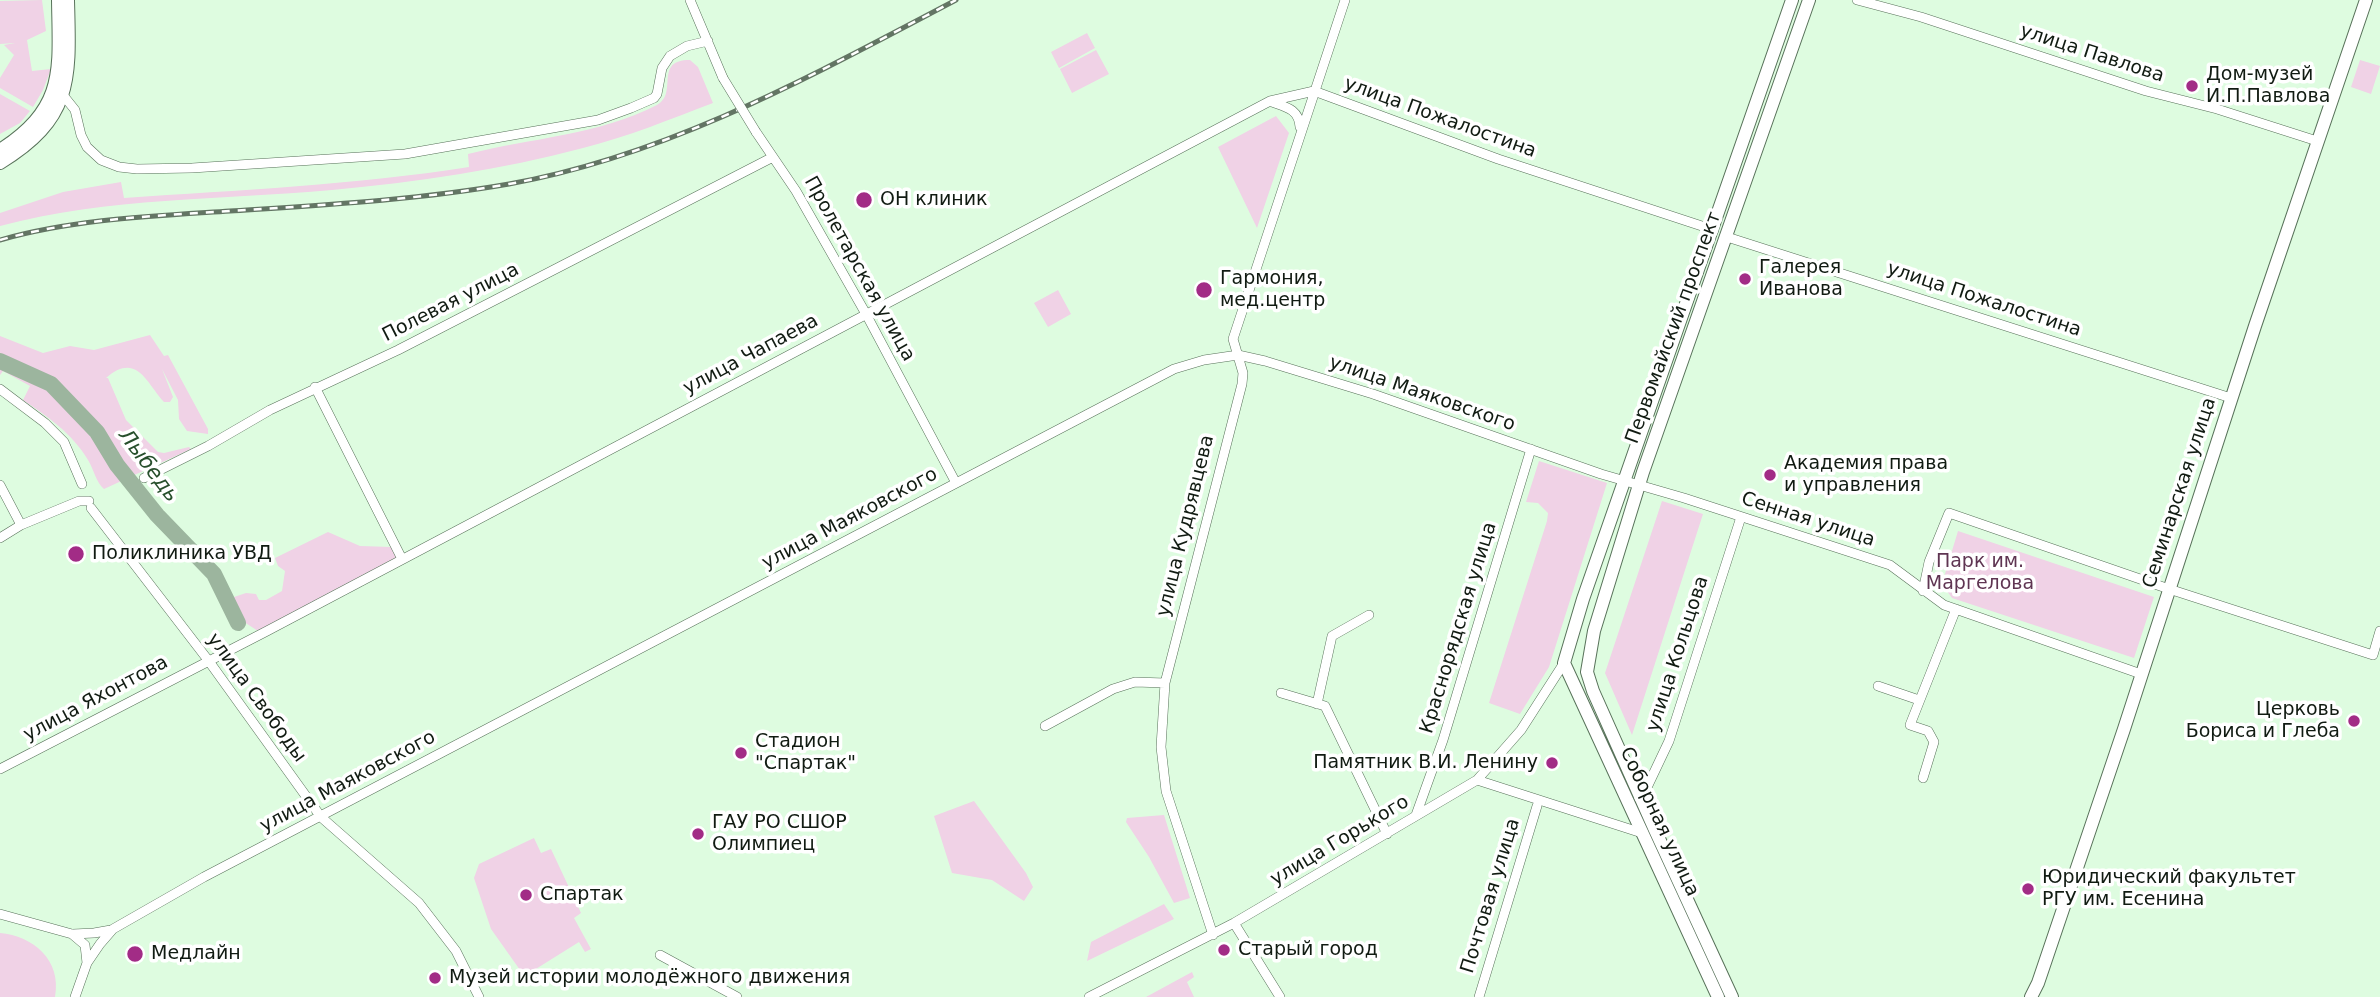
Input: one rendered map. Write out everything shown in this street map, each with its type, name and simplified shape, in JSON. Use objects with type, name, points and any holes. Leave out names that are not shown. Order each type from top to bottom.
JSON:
[{"type":"main road","points":[[0,150],[27,130],[59,93],[58,0]]},
{"type":"main road","points":[[0,163],[20,151],[55,113],[70,64],[68,0]]},
{"type":"main road","name":"Первомайский проспект","points":[[1564,663],[1583,599],[1714,230],[1792,0]]},
{"type":"main road","name":"Первомайский проспект","points":[[1587,672],[1594,631],[1639,485],[1809,0]]},
{"type":"main road","name":"Семинарская улица","points":[[2031,997],[2075,874],[2231,398],[2367,0]]},
{"type":"main road","name":"Соборная улица","points":[[1564,663],[1718,997]]},
{"type":"main road","name":"Соборная улица","points":[[1587,672],[1593,691],[1732,997]]},
{"type":"street","name":"Пролетарская улица","points":[[690,0],[723,78],[796,191],[957,483]]},
{"type":"street","name":"улица Кудрявцева","points":[[1213,935],[1166,791],[1161,747],[1165,683],[1244,373],[1233,339],[1345,0]]},
{"type":"street","name":"улица Павлова","points":[[1857,0],[1921,17],[2146,91],[2317,141]]},
{"type":"street","points":[[59,93],[75,110],[87,147],[101,160],[119,167],[192,168],[405,154],[598,120],[631,108],[657,94],[662,68],[670,56],[687,46],[708,41]]},
{"type":"street","name":"улица Чапаева","points":[[208,660],[1270,101],[1314,91]]},
{"type":"street","name":"улица Пожалостина","points":[[1314,91],[1511,163],[1714,230]]},
{"type":"street","points":[[1290,97],[1304,103],[1307,113]]},
{"type":"street","points":[[1270,101],[1290,108],[1297,114],[1300,131]]},
{"type":"street","name":"Полевая улица","points":[[144,478],[315,387],[398,350],[773,157]]},
{"type":"street","name":"улица Пожалостина","points":[[1727,237],[2231,398]]},
{"type":"street","name":"улица Маяковского","points":[[72,934],[113,929],[204,877],[1174,369],[1204,360],[1238,355],[1265,361],[1373,394],[1639,485]]},
{"type":"street","points":[[315,387],[402,559]]},
{"type":"street","points":[[0,389],[45,423],[64,442],[82,484]]},
{"type":"street","name":"Краснорядская улица","points":[[1416,816],[1443,740],[1531,449]]},
{"type":"street","points":[[0,485],[21,525],[0,538]]},
{"type":"street","name":"Сенная улица","points":[[1639,485],[1890,565],[1944,605],[2141,674]]},
{"type":"street","name":"улица Свободы","points":[[21,525],[79,502],[90,505],[208,660],[321,817],[419,903],[456,951],[480,997]]},
{"type":"street","points":[[1923,591],[1930,562],[1949,513],[2169,589],[2373,655],[2380,631]]},
{"type":"street","name":"улица Кольцова","points":[[1642,800],[1670,741],[1741,517]]},
{"type":"street","points":[[1923,778],[1934,742],[1928,731],[1910,725],[1956,609]]},
{"type":"street","points":[[1317,704],[1332,636],[1369,615]]},
{"type":"street","name":"улица Яхонтова","points":[[0,769],[208,660]]},
{"type":"street","name":"улица Горького","points":[[1089,997],[1213,935],[1477,780],[1521,730],[1564,663]]},
{"type":"street","points":[[1045,726],[1113,689],[1135,682],[1165,683]]},
{"type":"street","points":[[1878,686],[1919,700]]},
{"type":"street","points":[[1281,693],[1325,706],[1387,834]]},
{"type":"street","points":[[1477,780],[1642,834]]},
{"type":"street","name":"Почтовая улица","points":[[1479,997],[1537,806]]},
{"type":"street","points":[[0,914],[72,934],[85,945],[87,963]]},
{"type":"street","points":[[1234,923],[1280,997]]},
{"type":"street","name":"улица Маяковского","points":[[75,997],[87,963],[113,929]]},
{"type":"street","points":[[660,955],[737,997]]},
{"type":"green space","points":[[42,0],[46,31],[27,40],[32,71],[51,69],[33,107],[0,88],[0,78],[14,55],[4,45],[15,43],[0,44],[0,1]]},
{"type":"green space","points":[[1087,33],[1095,48],[1059,68],[1051,52]]},
{"type":"green space","points":[[1096,50],[1109,74],[1072,93],[1060,69]]},
{"type":"green space","points":[[690,60],[698,67],[713,103],[616,139],[552,156],[490,169],[396,183],[124,205],[0,226],[0,213],[63,192],[121,182],[124,198],[340,183],[469,167],[468,154],[612,123],[657,105],[666,93],[672,65]]},
{"type":"green space","points":[[2360,60],[2380,66],[2371,94],[2351,87]]},
{"type":"green space","points":[[0,94],[30,111],[20,123],[0,134]]},
{"type":"green space","points":[[1276,116],[1289,133],[1257,228],[1218,147]]},
{"type":"green space","points":[[1058,290],[1071,314],[1048,327],[1034,303]]},
{"type":"green space","points":[[150,335],[164,356],[168,355],[208,429],[208,434],[187,431],[179,419],[178,400],[162,369],[173,397],[170,402],[164,402],[140,373],[126,368],[117,371],[106,378],[126,420],[158,452],[189,447],[191,449],[104,489],[75,442],[50,419],[23,400],[30,386],[3,371],[0,375],[0,336],[43,353],[70,346],[94,350]]},
{"type":"green space","points":[[1539,461],[1607,483],[1549,667],[1520,714],[1489,703],[1547,521],[1548,513],[1538,503],[1526,502]]},
{"type":"green space","points":[[1662,501],[1703,514],[1632,735],[1605,673]]},
{"type":"green space","name":"Парк им. Маргелова","points":[[1958,531],[2154,597],[2134,658],[1952,598],[1942,584]]},
{"type":"green space","points":[[328,532],[360,546],[392,547],[399,558],[258,631],[241,620],[232,601],[234,597],[246,593],[256,594],[259,600],[266,600],[282,591],[285,571],[278,566],[275,558]]},
{"type":"green space","points":[[974,801],[1026,873],[1033,887],[1024,901],[992,880],[952,873],[934,816]]},
{"type":"green space","points":[[1164,815],[1190,898],[1174,903],[1126,822],[1127,818]]},
{"type":"green space","name":"Спартак","points":[[534,838],[541,853],[551,849],[581,913],[574,918],[591,949],[585,952],[579,942],[531,972],[520,970],[491,929],[474,878],[479,864]]},
{"type":"green space","points":[[1164,904],[1174,919],[1087,961],[1091,942]]},
{"type":"green space","points":[[0,933],[24,939],[42,952],[54,972],[55,997],[0,997]]},
{"type":"green space","points":[[1192,972],[1194,977],[1187,982],[1194,997],[1146,997]]},
{"type":"waterway","name":"Лыбедь","points":[[0,361],[51,384],[97,432],[117,465],[157,515],[214,574],[238,623]]},
{"type":"railway","points":[[0,240],[56,227],[114,220],[440,194],[509,184],[569,171],[627,154],[739,109],[794,84],[956,0]]},
{"type":"place","name":"Дом-музей И.П.Павлова","points":[[2192,86]]},
{"type":"place","name":"ОН клиник","points":[[864,200]]},
{"type":"place","name":"Галерея Иванова","points":[[1745,279]]},
{"type":"place","name":"Гармония, мед.центр","points":[[1204,290]]},
{"type":"place","name":"Академия права и управления","points":[[1770,475]]},
{"type":"place","name":"Поликлиника УВД","points":[[76,554]]},
{"type":"place","name":"Церковь Бориса и Глеба","points":[[2354,721]]},
{"type":"place","name":"Стадион \"Спартак\"","points":[[741,753]]},
{"type":"place","name":"Памятник В.И. Ленину","points":[[1552,763]]},
{"type":"place","name":"ГАУ РО СШОР Олимпиец","points":[[698,834]]},
{"type":"place","name":"Юридический факультет РГУ им. Есенина","points":[[2028,889]]},
{"type":"place","name":"Спартак","points":[[526,895]]},
{"type":"place","name":"Старый город","points":[[1224,950]]},
{"type":"place","name":"Медлайн","points":[[135,954]]},
{"type":"place","name":"Музей истории молодёжного движения","points":[[435,978]]}]
